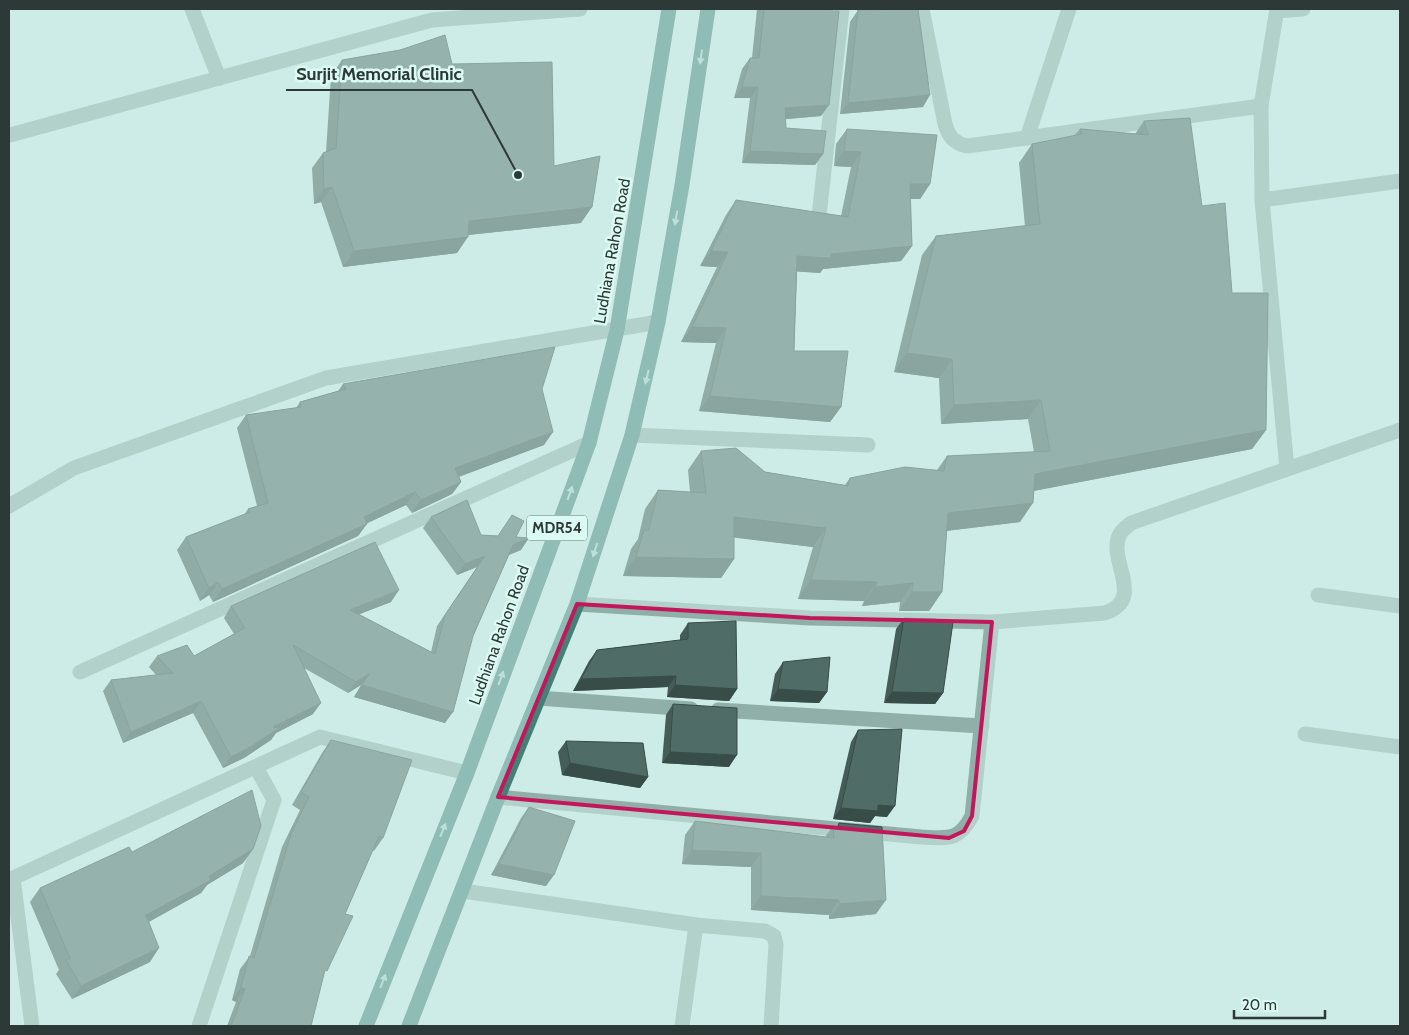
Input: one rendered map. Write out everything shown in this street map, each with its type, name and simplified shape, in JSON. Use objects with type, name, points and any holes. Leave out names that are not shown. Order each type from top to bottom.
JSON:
[{"type":"main road","name":"Ludhiana Rahon Road","points":[[366,1026],[466,773],[589,443],[616,330],[669,9]]},
{"type":"main road","name":"MDR54","points":[[409,1026],[498,797],[577,604],[632,436],[658,322],[682,185],[708,9]]},
{"type":"street","points":[[192,9],[219,78]]},
{"type":"street","points":[[10,135],[432,20],[580,9]]},
{"type":"street","points":[[819,216],[842,9]]},
{"type":"street","points":[[922,9],[949,135],[956,144],[967,146],[1260,106]]},
{"type":"street","points":[[1027,138],[1069,9]]},
{"type":"street","points":[[1287,469],[1262,200],[1260,106],[1277,10],[1303,9]]},
{"type":"street","points":[[1262,200],[1400,181]]},
{"type":"street","points":[[9,506],[74,468],[326,378],[658,322]]},
{"type":"street","points":[[577,604],[800,617],[992,622],[1105,613],[1116,610],[1123,603],[1124,594],[1118,544],[1120,534],[1131,523],[1400,430]]},
{"type":"street","points":[[632,436],[868,445]]},
{"type":"street","points":[[80,672],[589,443]]},
{"type":"street","points":[[1318,595],[1400,606]]},
{"type":"street","points":[[498,797],[921,837],[949,838],[964,831],[972,816],[992,622]]},
{"type":"street","points":[[538,698],[982,726]]},
{"type":"street","points":[[1306,734],[1400,747]]},
{"type":"street","points":[[32,1026],[13,878],[320,737],[466,773]]},
{"type":"street","points":[[199,1026],[274,800],[256,767]]},
{"type":"street","points":[[462,891],[696,925],[765,931],[774,936],[776,945],[771,1026]]},
{"type":"street","points":[[682,1026],[696,925]]},
{"type":"highlighted area","points":[[577,604],[810,618],[992,622],[972,816],[964,831],[949,838],[498,797]]},
{"type":"building","points":[[764,9],[832,9],[832,11],[839,11],[829,105],[785,108],[786,128],[826,131],[823,154],[750,151],[758,87],[742,87],[750,58],[759,58]]},
{"type":"building","points":[[918,9],[930,95],[848,103],[858,10]]},
{"type":"building","points":[[445,35],[452,64],[552,62],[554,166],[600,156],[592,207],[469,221],[468,237],[354,251],[332,187],[324,189],[323,153],[336,148],[342,60],[400,50]]},
{"type":"building","points":[[1190,118],[1202,206],[1225,203],[1232,293],[1268,293],[1266,430],[1035,474],[1033,503],[948,513],[942,592],[912,592],[913,583],[875,587],[877,582],[811,580],[826,528],[734,517],[734,559],[636,557],[644,530],[649,530],[658,490],[706,493],[701,451],[736,448],[765,472],[848,486],[850,478],[905,467],[944,471],[947,456],[1050,451],[1041,400],[954,405],[952,359],[907,353],[936,236],[1040,224],[1032,144],[1082,134],[1080,129],[1148,135],[1144,121]]},
{"type":"building","points":[[847,129],[937,135],[930,184],[910,184],[912,246],[831,254],[831,258],[797,256],[794,351],[848,351],[841,407],[710,396],[726,328],[692,327],[728,252],[711,251],[736,200],[848,217],[861,152],[844,151]]},
{"type":"building","points":[[555,347],[542,389],[553,432],[455,468],[461,482],[421,500],[415,492],[364,517],[367,524],[222,589],[218,582],[209,588],[186,537],[250,512],[248,509],[268,503],[246,415],[301,407],[300,402],[346,389],[343,384]]},
{"type":"building","points":[[467,500],[481,535],[498,536],[512,515],[524,521],[516,537],[529,538],[513,545],[473,636],[453,712],[362,685],[369,674],[356,682],[293,645],[321,703],[273,727],[279,728],[252,746],[231,757],[201,701],[131,732],[111,680],[173,673],[157,656],[187,645],[194,656],[245,628],[231,606],[375,542],[399,590],[350,610],[435,654],[445,615],[485,556],[465,564],[431,517]]},
{"type":"building","points":[[904,618],[936,619],[936,621],[953,622],[943,693],[892,692]]},
{"type":"building","points":[[736,621],[737,689],[675,685],[676,676],[581,679],[597,650],[688,639],[688,623]]},
{"type":"building","points":[[830,657],[827,692],[778,689],[783,662]]},
{"type":"building","points":[[673,704],[737,708],[737,755],[670,752]]},
{"type":"building","points":[[902,729],[895,806],[878,805],[878,811],[841,808],[858,730]]},
{"type":"building","points":[[331,740],[412,760],[383,838],[379,836],[345,914],[353,916],[327,971],[325,970],[311,1026],[231,1026],[245,989],[241,987],[249,956],[254,958],[291,834],[309,797],[301,792]]},
{"type":"building","points":[[566,741],[643,743],[648,777],[570,763]]},
{"type":"building","points":[[252,790],[261,826],[253,849],[209,876],[211,880],[146,915],[159,948],[81,986],[66,960],[70,958],[40,888],[129,847],[132,852]]},
{"type":"building","points":[[529,807],[575,821],[554,875],[499,864]]},
{"type":"building","points":[[695,821],[834,838],[833,826],[838,828],[839,823],[882,827],[886,900],[840,904],[839,900],[761,896],[761,853],[692,850]]},
{"type":"place","name":"Surjit Memorial Clinic","points":[[518,175]]}]
